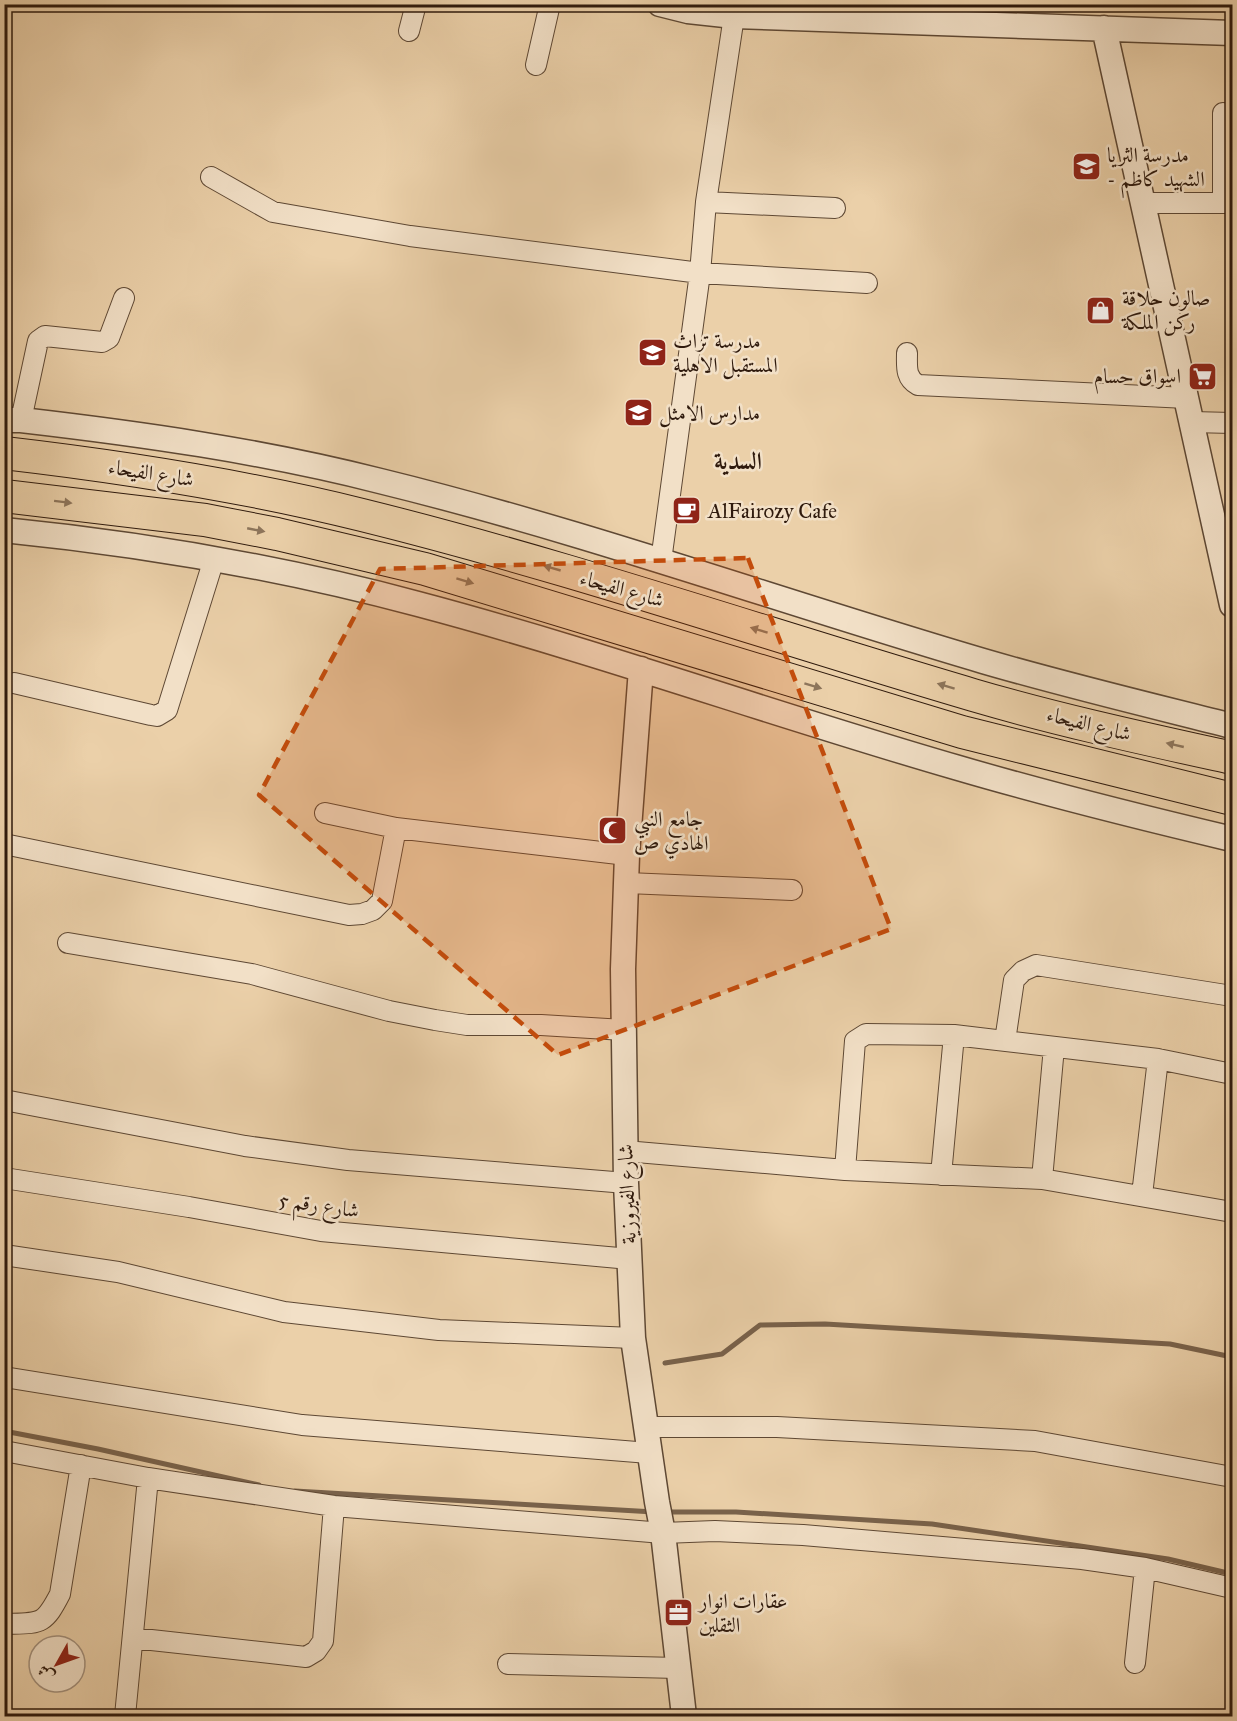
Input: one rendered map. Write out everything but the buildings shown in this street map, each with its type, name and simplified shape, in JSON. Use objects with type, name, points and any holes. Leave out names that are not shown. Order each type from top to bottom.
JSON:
[{"type":"highway","name":"شارع الفيحاء","points":[[4,453],[134,470],[359,514],[683,606],[976,696],[1233,758]]},
{"type":"highway","name":"شارع الفيحاء","points":[[4,496],[205,520],[287,536],[425,569],[962,732],[1233,799]]},
{"type":"highway","points":[[672,644],[683,606]]},
{"type":"street","points":[[409,32],[416,4]]},
{"type":"street","points":[[536,65],[549,4]]},
{"type":"street","points":[[660,4],[688,11],[734,10],[1233,33]]},
{"type":"street","points":[[661,561],[700,273],[706,202],[734,10]]},
{"type":"street","points":[[1104,28],[1233,605]]},
{"type":"street","points":[[1143,203],[1228,202],[1223,113]]},
{"type":"street","points":[[211,177],[273,212],[410,236],[700,273],[867,282]]},
{"type":"street","points":[[706,202],[835,208]]},
{"type":"street","points":[[124,298],[106,341],[45,336],[38,341],[13,420],[136,433],[217,446],[441,496],[661,561],[985,662],[1233,726]]},
{"type":"street","points":[[907,353],[908,376],[918,385],[1186,398]]},
{"type":"street","points":[[1192,422],[1233,423]]},
{"type":"street","points":[[432,533],[441,496]]},
{"type":"street","points":[[4,531],[51,535],[214,559],[415,603],[641,669],[952,766],[1065,798],[1233,839]]},
{"type":"street","points":[[14,683],[151,715],[163,714],[167,710],[214,559]]},
{"type":"street","points":[[415,603],[425,569]]},
{"type":"street","points":[[976,696],[985,662]]},
{"type":"street","name":"شارع الفيروزية","points":[[641,669],[627,855],[623,969],[626,1183],[633,1338],[660,1519],[684,1716]]},
{"type":"street","points":[[952,766],[962,732]]},
{"type":"street","points":[[325,813],[396,828],[627,855]]},
{"type":"street","points":[[4,844],[348,915],[373,910],[382,901],[396,828]]},
{"type":"street","points":[[627,883],[792,890]]},
{"type":"street","points":[[68,944],[252,974],[357,1003],[467,1025],[541,1025],[624,1030]]},
{"type":"street","points":[[1005,1041],[1014,980],[1023,971],[1036,965],[1233,996]]},
{"type":"street","points":[[845,1170],[855,1041],[860,1036],[872,1032],[954,1035],[1158,1059],[1233,1074]]},
{"type":"street","points":[[940,1175],[954,1035]]},
{"type":"street","points":[[1042,1179],[1054,1047]]},
{"type":"street","points":[[1142,1195],[1158,1059]]},
{"type":"street","points":[[4,1100],[245,1146],[325,1157],[626,1183]]},
{"type":"street","points":[[625,1151],[845,1170],[1042,1179],[1233,1212]]},
{"type":"street","name":"شارع رقم 5","points":[[4,1178],[189,1207],[321,1231],[630,1259]]},
{"type":"street","points":[[4,1255],[118,1272],[284,1312],[439,1330],[633,1338]]},
{"type":"street","points":[[4,1377],[302,1425],[650,1453]]},
{"type":"street","points":[[646,1427],[777,1427],[1035,1441],[1233,1477]]},
{"type":"street","points":[[4,1451],[148,1478],[334,1506],[660,1519],[715,1531],[803,1535],[1082,1559],[1145,1568],[1233,1588]]},
{"type":"street","points":[[7,1624],[37,1623],[51,1612],[60,1594],[81,1465]]},
{"type":"street","points":[[125,1716],[148,1478]]},
{"type":"street","points":[[133,1638],[306,1657],[316,1651],[323,1641],[334,1506]]},
{"type":"street","points":[[1135,1663],[1145,1568]]},
{"type":"street","points":[[508,1664],[678,1668]]},
{"type":"highlighted area","points":[[748,558],[891,929],[558,1055],[259,795],[380,569]]},
{"type":"waterway","points":[[665,1363],[722,1354],[760,1325],[825,1324],[1170,1344],[1232,1357]]},
{"type":"waterway","points":[[4,1431],[98,1449],[259,1485]]},
{"type":"waterway","points":[[295,1491],[654,1512]]},
{"type":"waterway","points":[[666,1512],[736,1512],[932,1524],[1168,1559],[1232,1574]]},
{"type":"place","name":"مدرسة الثريا - الشهيد كاظم","points":[[1086,167]]},
{"type":"place","name":"صالون حلاقة ركن الملكة","points":[[1101,310]]},
{"type":"place","name":"مدرسة تراث المستقبل الاهلية","points":[[652,353]]},
{"type":"place","name":"اسواق حسام","points":[[1202,376]]},
{"type":"place","name":"مدارس الامثل","points":[[638,413]]},
{"type":"place","name":"AlFairozy Cafe","points":[[687,511]]},
{"type":"place","name":"جامع النبي الهادي ص","points":[[613,831]]},
{"type":"place","name":"عقارات انوار الثقلين","points":[[678,1613]]},
{"type":"district","name":"السدية","points":[[738,461]]}]
